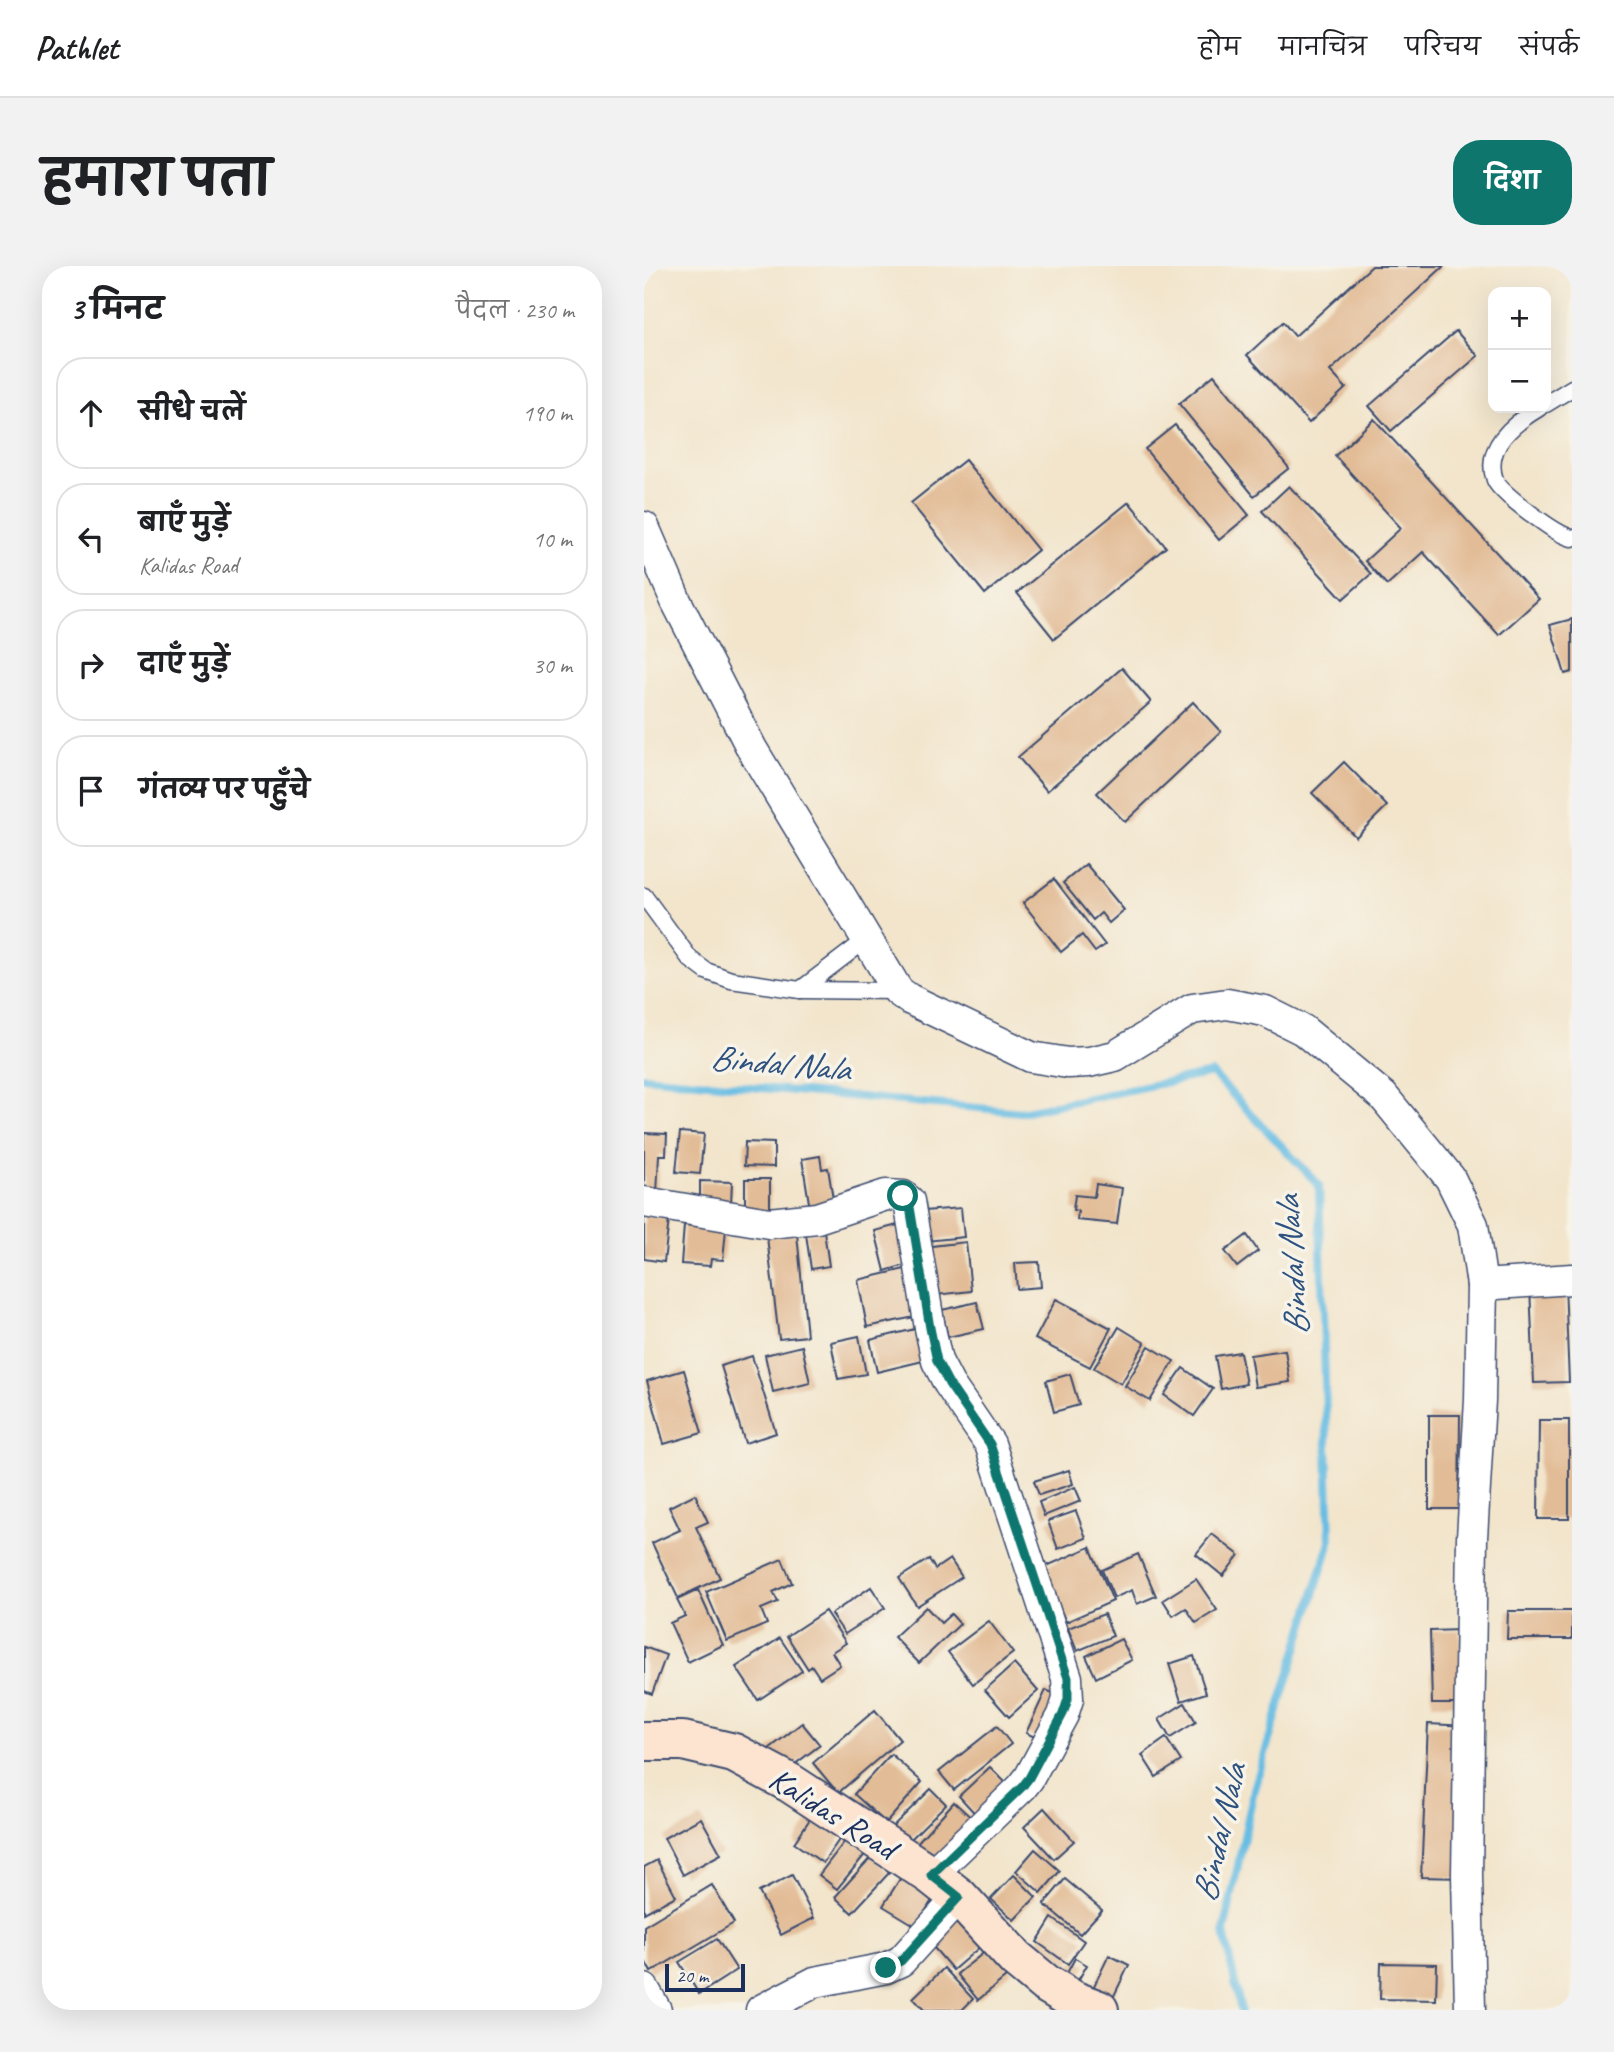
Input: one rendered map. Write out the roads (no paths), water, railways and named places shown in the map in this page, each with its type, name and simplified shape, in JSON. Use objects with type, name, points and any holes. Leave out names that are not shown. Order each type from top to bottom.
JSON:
[{"type":"street","points":[[644,527],[676,601],[752,749],[898,991],[909,999],[1031,1056],[1068,1063],[1090,1062],[1115,1056],[1192,1009],[1227,1004],[1265,1011],[1303,1030],[1383,1096],[1450,1178],[1473,1225],[1482,1285],[1480,1400],[1472,1538],[1466,1875],[1471,2010]]},
{"type":"street","points":[[644,1202],[769,1223],[817,1218],[886,1195],[903,1196],[909,1201],[937,1361],[949,1384],[990,1444],[1068,1678],[1068,1699],[1063,1714],[1029,1778],[945,1886],[901,1961],[877,1970],[815,1982],[761,2010]]},
{"type":"street","points":[[1482,1285],[1572,1279]]},
{"type":"street","name":"Kalidas Road","points":[[644,1741],[683,1741],[734,1753],[790,1783],[945,1886],[1017,1959],[1045,1983],[1075,2001],[1099,2010]]},
{"type":"street","points":[[644,1989],[656,2010]]},
{"type":"lane","points":[[1551,400],[1572,388]]},
{"type":"lane","points":[[1551,404],[1572,406]]},
{"type":"lane","points":[[1530,413],[1520,419],[1501,439],[1492,457],[1496,482],[1520,505],[1563,536],[1572,538]]},
{"type":"lane","points":[[644,896],[690,960],[706,971],[731,980],[800,990],[898,991]]},
{"type":"lane","points":[[800,990],[867,939]]},
{"type":"waterway","name":"Bindal Nala","points":[[644,1077],[1021,1112],[1212,1073],[1319,1185],[1330,1542],[1254,1789],[1224,1932],[1241,2010]]}]
